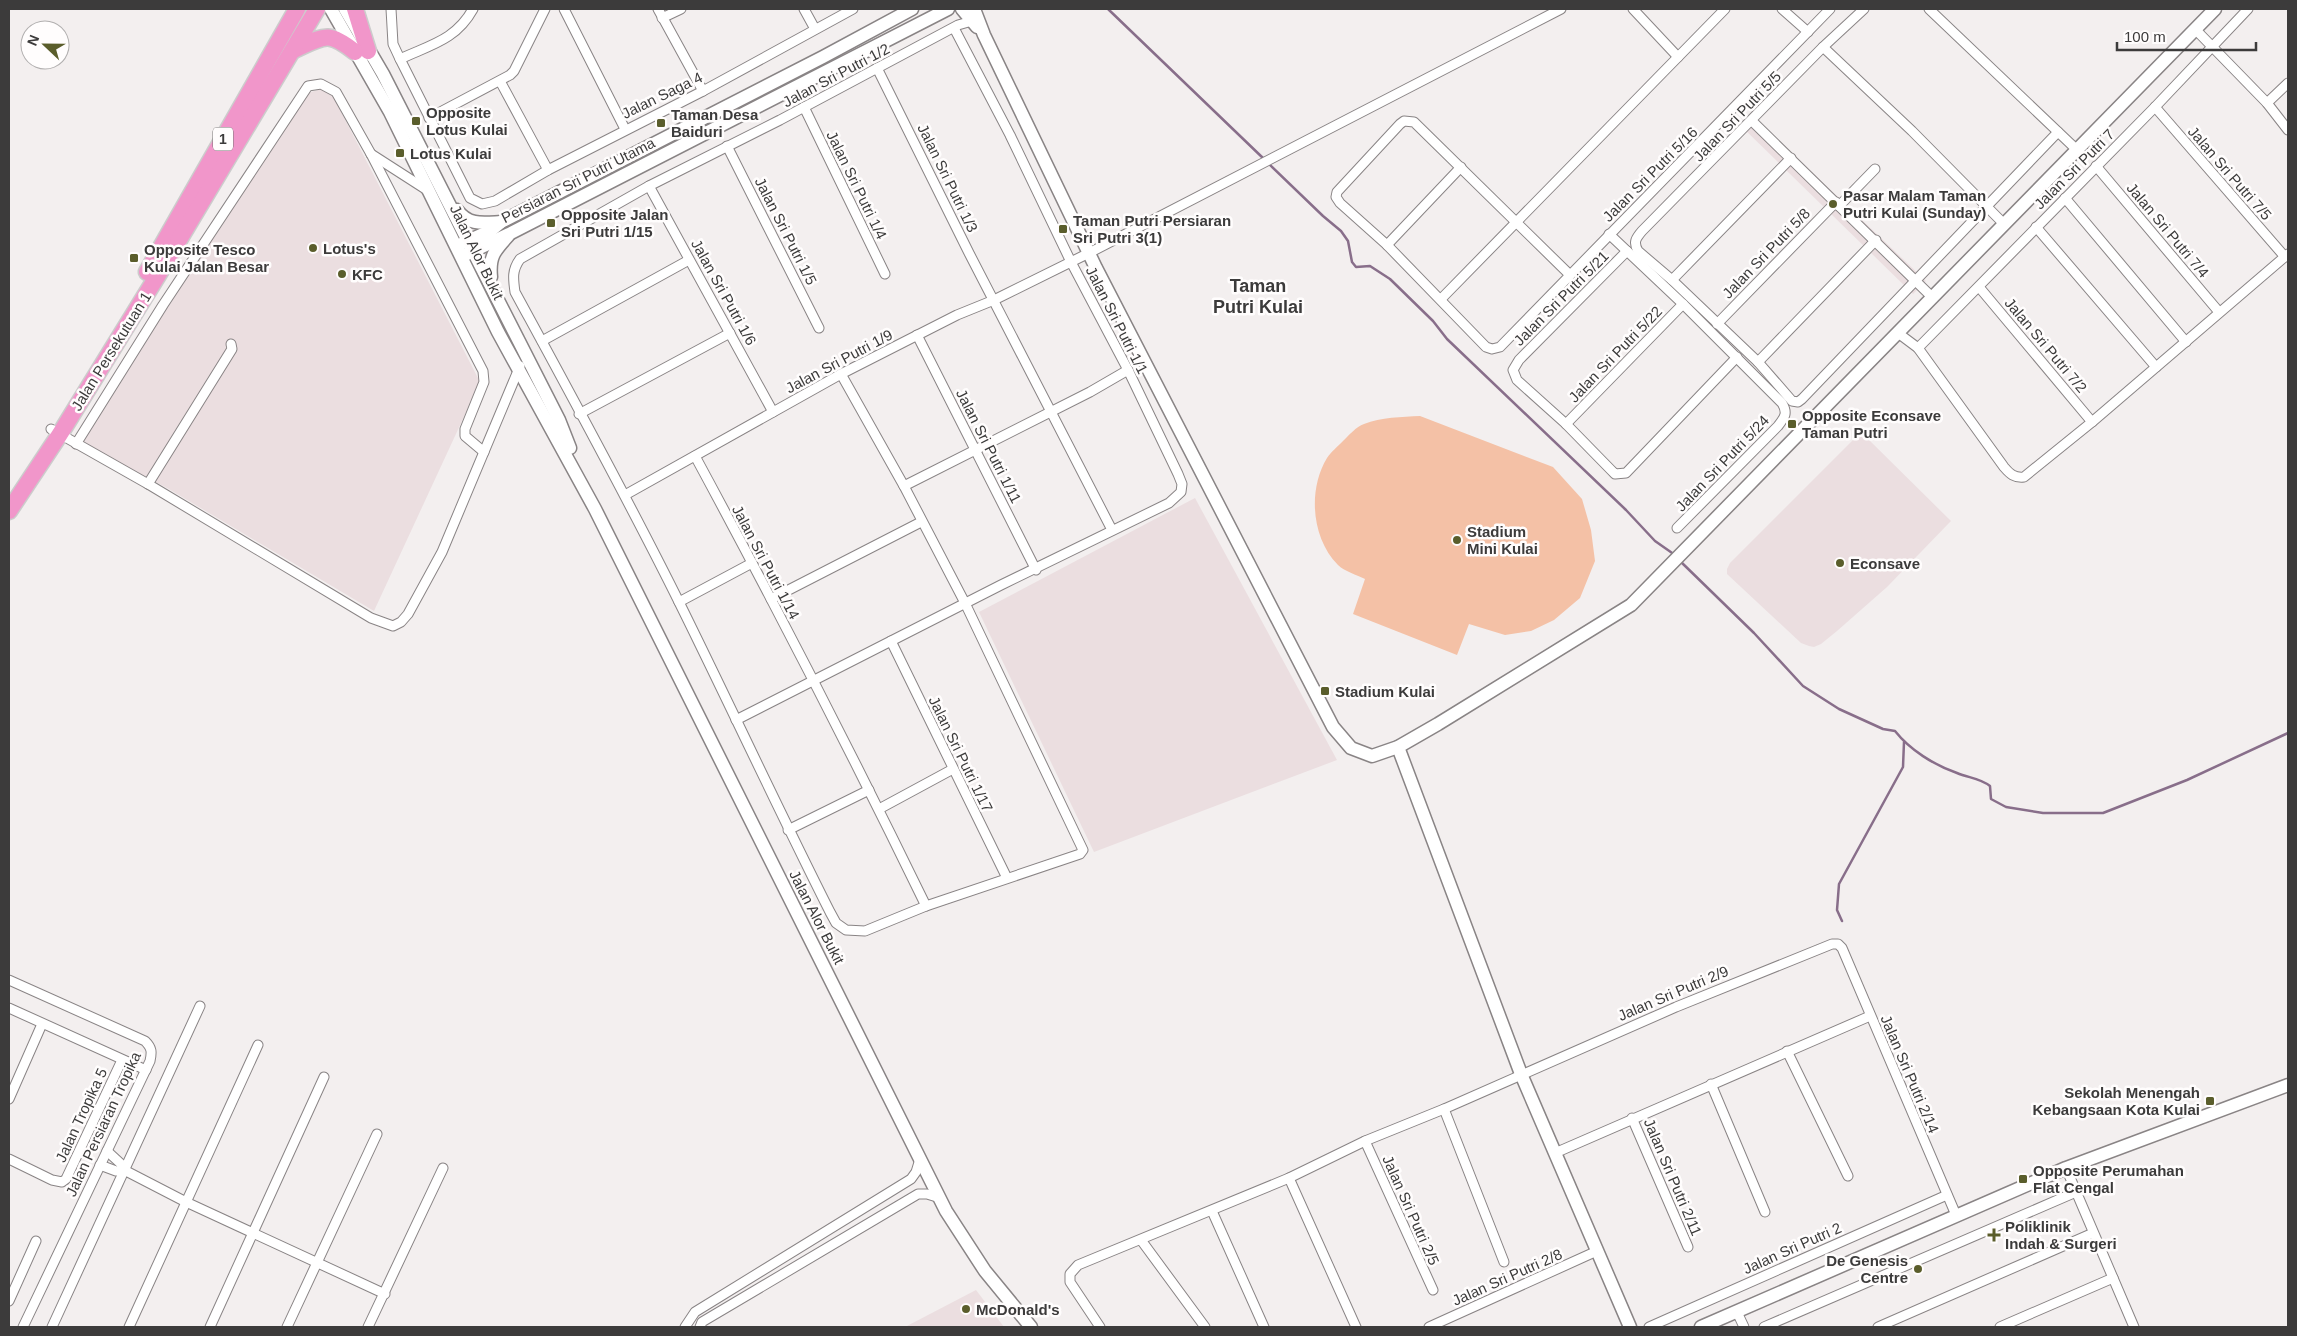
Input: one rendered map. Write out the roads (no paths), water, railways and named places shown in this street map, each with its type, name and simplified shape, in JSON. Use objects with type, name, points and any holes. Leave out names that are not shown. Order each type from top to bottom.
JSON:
[{"type":"highway","name":"Jalan Persekutuan 1","points":[[9,511],[297,9]]},
{"type":"highway","name":"Jalan Persekutuan 1","points":[[9,493],[56,432],[294,50],[317,9]]},
{"type":"highway","points":[[355,9],[361,51]]},
{"type":"highway","points":[[294,50],[317,39],[330,36],[361,51]]},
{"type":"street","name":"Jalan Alor Bukit","points":[[331,9],[361,51],[383,74],[559,420],[595,509]]},
{"type":"street","name":"Jalan Alor Bukit","points":[[345,9],[361,51],[498,332],[595,509],[920,1160],[940,1198],[986,1271],[1031,1327]]},
{"type":"street","points":[[391,9],[393,44],[429,118],[500,81],[514,70],[544,9]]},
{"type":"street","points":[[400,59],[451,36],[460,29],[473,9]]},
{"type":"street","points":[[564,9],[625,129]]},
{"type":"street","points":[[658,9],[703,91]]},
{"type":"street","points":[[662,18],[681,9]]},
{"type":"street","points":[[804,9],[815,29]]},
{"type":"street","name":"Jalan Saga 4","points":[[429,118],[470,198],[482,204],[495,201],[548,170],[625,129],[703,91],[853,9]]},
{"type":"street","name":"Persiaran Sri Putri Utama","points":[[459,251],[471,245],[501,222],[823,57],[912,9]]},
{"type":"street","name":"Persiaran Sri Putri Utama","points":[[471,245],[510,234],[948,9]]},
{"type":"street","points":[[962,9],[973,15],[984,35],[1089,253],[1333,727],[1351,748],[1366,756],[1372,756],[1398,747],[1631,605],[2215,9]]},
{"type":"street","name":"Jalan Sri Putri 1/9","points":[[625,495],[841,374],[917,335],[994,300],[1089,253],[1560,9]]},
{"type":"street","points":[[1633,9],[1678,57]]},
{"type":"street","points":[[1570,275],[1517,222],[1461,167],[1414,122],[1404,122],[1340,186],[1336,197],[1340,203],[1441,299],[1517,222],[1724,9]]},
{"type":"street","points":[[1782,9],[1808,32]]},
{"type":"street","name":"Jalan Sri Putri 5/16","points":[[1441,299],[1486,347],[1492,349],[1504,344],[1830,9]]},
{"type":"street","name":"Jalan Sri Putri 5/5","points":[[1631,248],[1636,237],[1823,47],[1864,9]]},
{"type":"street","points":[[1929,9],[2076,149]]},
{"type":"street","name":"Jalan Sri Putri 7","points":[[1918,348],[2248,9]]},
{"type":"street","name":"Jalan Sri Putri 1/2","points":[[542,341],[515,292],[512,277],[514,268],[520,259],[649,186],[804,108],[954,28],[973,15]]},
{"type":"street","name":"Jalan Sri Putri 1/1","points":[[954,28],[1010,135],[1071,262],[1128,370],[1182,484],[1181,492],[1170,503],[1112,530]]},
{"type":"street","points":[[2195,29],[2267,103],[2288,130]]},
{"type":"street","points":[[1823,47],[1912,131],[2004,224]]},
{"type":"street","name":"Jalan Sri Putri 1/3","points":[[877,68],[1112,530]]},
{"type":"street","points":[[500,81],[548,170]]},
{"type":"street","points":[[2267,103],[2288,83]]},
{"type":"street","points":[[76,444],[163,305],[308,86],[322,84],[336,92],[371,154],[482,371],[484,382],[465,429],[465,436],[484,452]]},
{"type":"street","name":"Jalan Sri Putri 7/5","points":[[2154,107],[2286,255]]},
{"type":"street","name":"Jalan Sri Putri 1/4","points":[[804,108],[885,274]]},
{"type":"street","points":[[1752,121],[1876,240],[1933,298]]},
{"type":"street","points":[[1609,234],[1631,248],[1672,280],[1758,362],[1792,401],[1798,402],[1988,207],[2058,132]]},
{"type":"street","name":"Jalan Sri Putri 1/5","points":[[727,146],[819,328]]},
{"type":"street","points":[[371,154],[428,190]]},
{"type":"street","points":[[1672,280],[1791,158]]},
{"type":"street","name":"Jalan Sri Putri 7/4","points":[[2096,166],[2219,312]]},
{"type":"street","points":[[1387,246],[1461,167]]},
{"type":"street","name":"Jalan Sri Putri 5/8","points":[[1717,324],[1875,169]]},
{"type":"street","name":"Jalan Sri Putri 1/6","points":[[649,186],[773,412]]},
{"type":"street","points":[[442,190],[463,218],[476,224],[501,222]]},
{"type":"street","points":[[2066,198],[2186,342]]},
{"type":"street","points":[[2036,226],[2156,367]]},
{"type":"street","points":[[491,284],[490,261],[497,247],[510,234]]},
{"type":"street","points":[[1758,362],[1876,240]]},
{"type":"street","points":[[1566,424],[1615,474],[1626,474],[1737,357],[1683,304],[1631,248]]},
{"type":"street","name":"Jalan Sri Putri 5/21","points":[[1566,424],[1517,380],[1513,375],[1515,366],[1631,248]]},
{"type":"street","points":[[1898,333],[1918,348],[2004,467],[2018,478],[2024,477],[2092,422],[2286,255]]},
{"type":"street","points":[[689,260],[542,341],[579,414],[625,495],[679,602],[788,830],[836,923],[846,930],[865,931],[926,906],[1080,854],[1083,850],[965,603],[921,522],[904,486],[841,374]]},
{"type":"street","name":"Jalan Sri Putri 7/2","points":[[1979,287],[2092,422]]},
{"type":"street","name":"Jalan Sri Putri 5/22","points":[[1566,424],[1683,304]]},
{"type":"street","points":[[579,414],[730,333]]},
{"type":"street","name":"Jalan Sri Putri 1/11","points":[[917,335],[1036,570]]},
{"type":"street","points":[[148,484],[232,349],[231,344]]},
{"type":"street","points":[[56,432],[148,484],[371,618],[393,626],[401,622],[408,614],[442,552],[526,354]]},
{"type":"street","name":"Jalan Sri Putri 5/24","points":[[1677,528],[1786,415],[1782,403],[1737,357]]},
{"type":"street","points":[[904,486],[975,448],[1090,392],[1128,370]]},
{"type":"street","name":"Jalan Sri Putri 1/14","points":[[694,456],[752,562],[870,790],[926,906]]},
{"type":"street","points":[[771,599],[921,522]]},
{"type":"street","points":[[736,720],[1112,530]]},
{"type":"street","points":[[679,602],[752,562]]},
{"type":"street","name":"Jalan Sri Putri 1/17","points":[[891,641],[1007,878]]},
{"type":"street","points":[[1398,747],[1521,1074],[1630,1327]]},
{"type":"street","points":[[879,809],[953,769]]},
{"type":"street","points":[[788,830],[870,790]]},
{"type":"street","name":"Jalan Sri Putri 2/9","points":[[1100,1327],[1070,1282],[1070,1274],[1078,1265],[1289,1178],[1365,1142],[1444,1110],[1521,1074],[1824,945],[1838,944]]},
{"type":"street","name":"Jalan Sri Putri 2/14","points":[[1838,944],[1845,955],[1956,1215]]},
{"type":"street","name":"Jalan Persiaran Tropika","points":[[9,980],[145,1041],[150,1046],[152,1053],[146,1070],[23,1327]]},
{"type":"street","points":[[52,1327],[126,1172],[200,1006]]},
{"type":"street","points":[[9,1008],[146,1070]]},
{"type":"street","points":[[1555,1153],[1870,1016]]},
{"type":"street","points":[[9,1099],[42,1024]]},
{"type":"street","points":[[129,1327],[258,1045]]},
{"type":"street","points":[[1787,1051],[1848,1176]]},
{"type":"street","name":"Jalan Tropika 5","points":[[9,1159],[52,1180],[62,1182],[66,1179],[122,1060]]},
{"type":"street","points":[[210,1327],[324,1077]]},
{"type":"street","points":[[1711,1084],[1765,1212]]},
{"type":"street","points":[[1701,1327],[2066,1168],[2288,1085]]},
{"type":"street","points":[[1444,1110],[1504,1262]]},
{"type":"street","name":"Jalan Sri Putri 2/11","points":[[1632,1118],[1688,1247]]},
{"type":"street","points":[[287,1327],[377,1134]]},
{"type":"street","name":"Jalan Sri Putri 2/5","points":[[1365,1142],[1433,1290]]},
{"type":"street","points":[[107,1151],[120,1163],[126,1172]]},
{"type":"street","points":[[685,1327],[695,1312],[911,1179],[916,1172],[920,1160]]},
{"type":"street","points":[[100,1165],[116,1171],[126,1172],[186,1202],[385,1294]]},
{"type":"street","points":[[368,1327],[443,1168]]},
{"type":"street","points":[[2066,1168],[2134,1327]]},
{"type":"street","points":[[1289,1178],[1356,1327]]},
{"type":"street","points":[[1764,1327],[2076,1192]]},
{"type":"street","points":[[700,1327],[702,1322],[918,1194],[927,1194],[940,1198]]},
{"type":"street","name":"Jalan Sri Putri 2","points":[[1649,1327],[1947,1195]]},
{"type":"street","points":[[1212,1211],[1264,1327]]},
{"type":"street","points":[[1878,1327],[2093,1232]]},
{"type":"street","points":[[1141,1240],[1205,1327]]},
{"type":"street","points":[[9,1301],[36,1241]]},
{"type":"street","name":"Jalan Sri Putri 2/8","points":[[1429,1327],[1597,1251]]},
{"type":"street","points":[[2000,1327],[2113,1278]]},
{"type":"street","points":[[1737,1312],[1744,1327]]},
{"type":"waterway","points":[[1108,9],[1264,159]]},
{"type":"waterway","points":[[1268,163],[1341,231],[1348,241],[1352,262],[1356,267],[1370,266],[1390,279],[1433,321],[1447,339],[1626,510],[1655,541],[1675,555]]},
{"type":"waterway","points":[[1680,561],[1754,633],[1803,686],[1839,709],[1883,729],[1895,731],[1915,751],[1940,766],[1986,783],[1990,786],[1991,799],[2006,807],[2043,813],[2103,813],[2187,780],[2288,733]]},
{"type":"waterway","points":[[1842,921],[1837,910],[1839,884],[1903,767],[1904,742]]},
{"type":"place","name":"Opposite Lotus Kulai","points":[[416,121]]},
{"type":"place","name":"Taman Desa Baiduri","points":[[661,123]]},
{"type":"place","name":"Lotus Kulai","points":[[400,153]]},
{"type":"place","name":"Pasar Malam Taman Putri Kulai (Sunday)","points":[[1833,204]]},
{"type":"place","name":"Opposite Jalan Sri Putri 1/15","points":[[551,223]]},
{"type":"place","name":"Taman Putri Persiaran Sri Putri 3(1)","points":[[1063,229]]},
{"type":"place","name":"Lotus's","points":[[313,248]]},
{"type":"place","name":"Opposite Tesco Kulai Jalan Besar","points":[[134,258]]},
{"type":"place","name":"KFC","points":[[342,274]]},
{"type":"place","name":"Opposite Econsave Taman Putri","points":[[1792,424]]},
{"type":"place","name":"Stadium Mini Kulai","points":[[1457,540]]},
{"type":"place","name":"Econsave","points":[[1840,563]]},
{"type":"place","name":"Stadium Kulai","points":[[1325,691]]},
{"type":"place","name":"Sekolah Menengah Kebangsaan Kota Kulai","points":[[2210,1101]]},
{"type":"place","name":"Opposite Perumahan Flat Cengal","points":[[2023,1179]]},
{"type":"place","name":"Poliklinik Indah & Surgeri","points":[[1994,1235]]},
{"type":"place","name":"De Genesis Centre","points":[[1918,1269]]},
{"type":"place","name":"McDonald's","points":[[966,1309]]},
{"type":"district","name":"Taman Putri Kulai","points":[[1258,296]]}]
